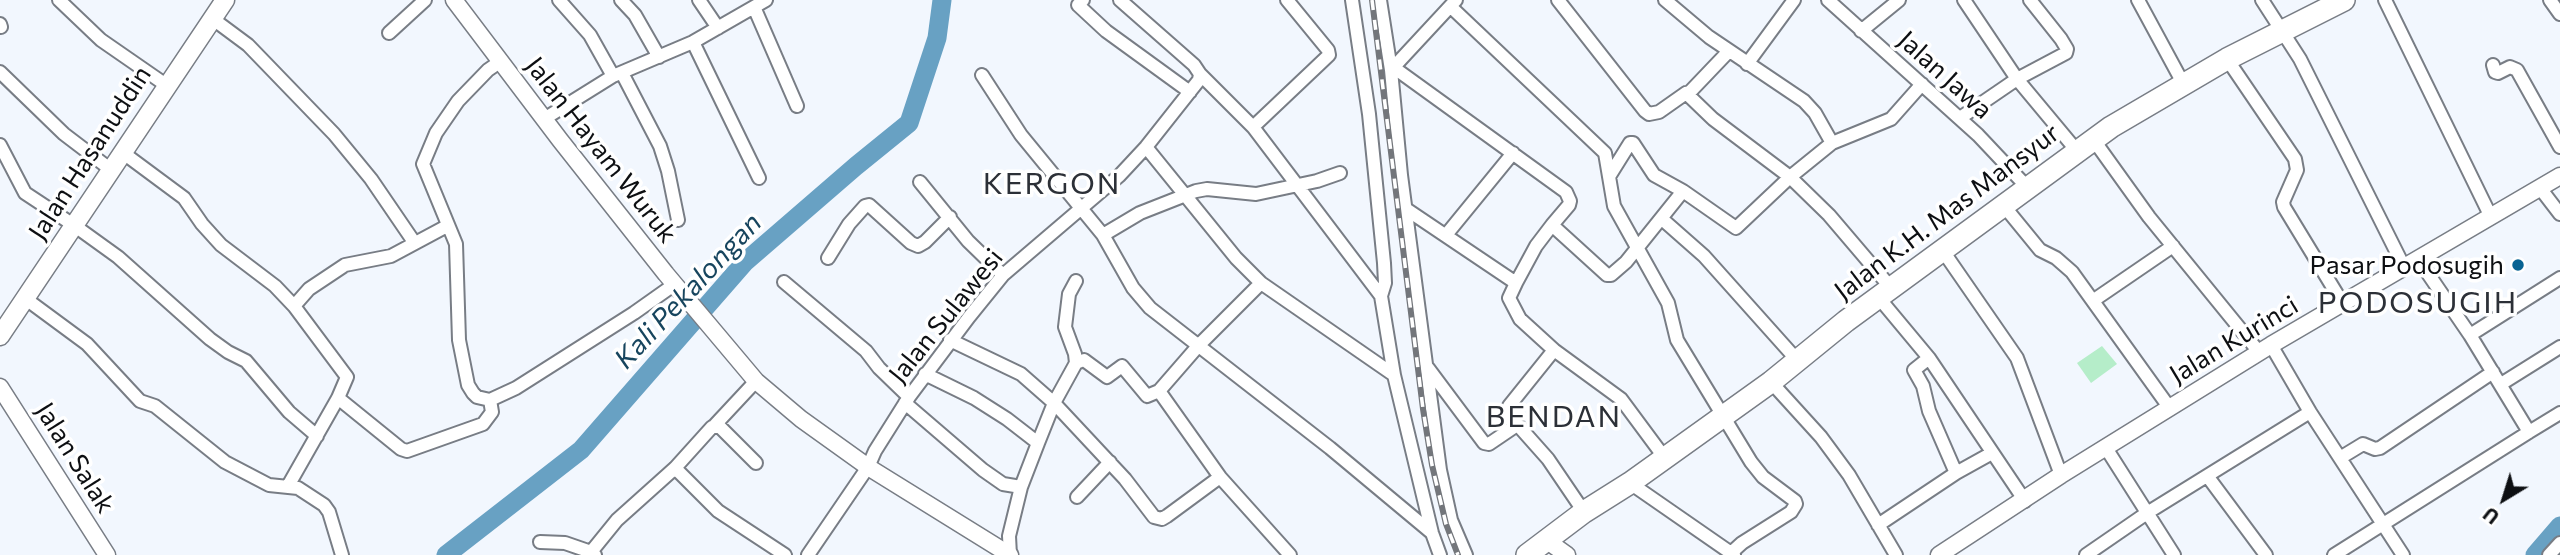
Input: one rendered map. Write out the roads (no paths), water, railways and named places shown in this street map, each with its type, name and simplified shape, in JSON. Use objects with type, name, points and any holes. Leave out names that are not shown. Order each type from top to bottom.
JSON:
[{"type":"highway","name":"Jalan K.H. Mas Mansyur","points":[[1554,550],[1584,512],[1630,483],[1771,382],[2085,145],[2227,59],[2344,0]]},
{"type":"highway","name":"Jalan K.H. Mas Mansyur","points":[[1527,555],[1554,550],[1603,501]]},
{"type":"main road","name":"Jalan Hasanuddin","points":[[0,336],[225,0]]},
{"type":"street","points":[[59,0],[101,40],[166,85]]},
{"type":"street","points":[[389,33],[425,0]]},
{"type":"street","name":"Jalan Hayam Wuruk","points":[[454,0],[676,286],[757,381],[801,419],[868,467],[1010,555]]},
{"type":"street","points":[[559,0],[590,35],[618,75],[660,146],[678,220]]},
{"type":"street","points":[[621,0],[635,15],[659,57]]},
{"type":"street","points":[[699,0],[718,28]]},
{"type":"street","points":[[1083,0],[1078,5],[1106,31],[1190,92]]},
{"type":"street","points":[[1120,0],[1192,63],[1253,127],[1381,296]]},
{"type":"street","points":[[1253,127],[1329,55],[1287,0]]},
{"type":"street","points":[[1352,0],[1369,114],[1384,263],[1385,283],[1381,296],[1394,375],[1432,533],[1440,555]]},
{"type":"street","points":[[1380,0],[1392,68],[1406,209],[1446,500],[1466,555]]},
{"type":"street","points":[[1558,0],[1649,114],[1659,112],[1683,93],[1687,95],[1713,119],[1790,177],[1829,215],[1886,293],[2025,501]]},
{"type":"street","points":[[1665,0],[1729,51],[1804,101],[1815,113],[1832,143]]},
{"type":"street","points":[[1747,64],[1794,0]]},
{"type":"street","name":"Jalan Jawa","points":[[1828,0],[1960,118],[2027,187]]},
{"type":"street","points":[[1861,31],[1899,0]]},
{"type":"street","points":[[1964,0],[2017,79],[2085,145],[2265,349],[2310,412],[2403,555]]},
{"type":"street","points":[[1960,118],[2017,79],[2067,51],[2030,0]]},
{"type":"street","points":[[2138,0],[2184,85]]},
{"type":"street","points":[[2262,0],[2300,59],[2411,263],[2470,335],[2529,432]]},
{"type":"street","points":[[2385,0],[2491,217]]},
{"type":"street","points":[[2550,0],[2560,14]]},
{"type":"street","points":[[544,119],[618,75],[693,42],[760,2],[797,106]]},
{"type":"street","points":[[1392,68],[1454,3],[1605,153],[1614,206],[1668,303],[1677,340],[1760,474],[1791,497],[1796,504],[1791,512],[1753,535],[1732,554],[1630,483]]},
{"type":"street","points":[[213,19],[248,45],[334,134],[371,178],[414,242]]},
{"type":"street","points":[[693,42],[759,178]]},
{"type":"street","points":[[1687,95],[1729,51]]},
{"type":"street","points":[[2227,59],[2295,159],[2297,170],[2283,202],[2284,207],[2343,304]]},
{"type":"street","points":[[501,61],[458,101],[436,133],[423,164],[456,244],[459,340],[468,385],[477,397],[491,400],[516,388],[676,286]]},
{"type":"street","points":[[2493,65],[2498,73],[2510,67],[2517,70],[2560,147]]},
{"type":"street","points":[[1392,68],[1563,189],[1569,197],[1569,205],[1536,246],[1516,283],[1510,295],[1511,306],[1526,326],[1554,350],[1622,400],[1664,457]]},
{"type":"street","points":[[0,72],[64,134],[110,169]]},
{"type":"street","name":"Jalan Sulawesi","points":[[808,555],[868,467],[907,400],[950,340],[1003,275],[1119,176],[1190,92],[1200,74]]},
{"type":"street","points":[[982,75],[1021,135],[1102,235],[1141,299],[1432,533]]},
{"type":"street","points":[[1610,174],[1630,143],[1633,143],[1654,176],[1683,191],[1736,228],[1790,177],[1832,143],[1891,119],[1923,84]]},
{"type":"street","points":[[0,145],[25,193],[118,257],[210,339],[246,361],[289,412],[317,436]]},
{"type":"street","points":[[1146,147],[1236,258],[1261,283],[1394,375]]},
{"type":"street","points":[[122,152],[184,198],[198,220],[220,245],[275,286],[295,306],[347,377],[288,486]]},
{"type":"street","points":[[1446,235],[1513,153]]},
{"type":"street","points":[[1102,235],[1140,213],[1206,189],[1256,194],[1317,181],[1340,173]]},
{"type":"street","name":"Jalan Kurinci","points":[[1939,555],[2169,407],[2560,176]]},
{"type":"street","points":[[920,182],[968,241],[1003,275]]},
{"type":"street","points":[[2540,188],[2560,214]]},
{"type":"street","points":[[1552,225],[1607,275],[1614,273],[1638,247],[1683,191]]},
{"type":"street","points":[[828,258],[849,224],[865,206],[869,205],[911,243],[918,246],[950,217]]},
{"type":"street","points":[[2004,206],[2040,250],[2056,258],[2072,272],[2169,407]]},
{"type":"street","points":[[1406,209],[1516,283]]},
{"type":"street","points":[[1662,219],[1703,256],[1797,360]]},
{"type":"street","points":[[295,306],[309,289],[345,265],[391,256],[447,226]]},
{"type":"street","points":[[2094,300],[2173,246]]},
{"type":"street","points":[[1943,251],[2017,358],[2062,475]]},
{"type":"street","points":[[2470,335],[2560,278]]},
{"type":"street","points":[[1010,555],[1009,536],[1021,487],[1054,403],[1076,363],[1065,327],[1069,294],[1076,281]]},
{"type":"street","points":[[784,282],[866,351],[907,400],[982,470],[1003,484],[1021,487]]},
{"type":"street","points":[[1076,363],[1084,360],[1107,377],[1122,366],[1147,396],[1159,391],[1199,345],[1261,283]]},
{"type":"street","points":[[26,299],[87,344],[140,401],[155,406],[226,462],[269,485],[298,488],[327,508],[342,555]]},
{"type":"street","points":[[950,340],[1021,374],[1054,403],[1110,462],[1154,517],[1162,519],[1220,477]]},
{"type":"street","points":[[2501,384],[2560,347]]},
{"type":"street","points":[[1554,350],[1509,406],[1509,416],[1548,459],[1584,512]]},
{"type":"street","points":[[1929,358],[1914,370],[1923,386],[1929,411],[1956,473]]},
{"type":"street","points":[[1427,366],[1484,443],[1489,444],[1517,425]]},
{"type":"street","points":[[2340,458],[2363,444],[2375,449],[2380,448],[2493,372]]},
{"type":"street","points":[[925,374],[974,398],[1038,443]]},
{"type":"street","points":[[540,542],[565,543],[593,553],[617,520],[675,468],[757,381]]},
{"type":"street","points":[[1771,382],[1821,437],[1849,475],[1896,555]]},
{"type":"street","name":"Jalan Salak","points":[[0,387],[107,555]]},
{"type":"street","points":[[1159,391],[1220,477],[1290,555]]},
{"type":"street","points":[[338,398],[407,451],[483,424],[492,412],[491,400]]},
{"type":"street","points":[[2086,555],[2147,513],[2310,412]]},
{"type":"street","points":[[2334,555],[2560,413]]},
{"type":"street","points":[[714,426],[720,427],[756,463]]},
{"type":"street","points":[[2106,448],[2174,555]]},
{"type":"street","points":[[1878,525],[1956,473],[1993,453]]},
{"type":"street","points":[[1077,497],[1110,462]]},
{"type":"street","points":[[675,468],[718,511],[785,555]]},
{"type":"street","points":[[2208,477],[2266,555]]},
{"type":"street","points":[[2549,555],[2560,543]]},
{"type":"waterway","name":"Kali Pekalongan","points":[[446,555],[581,450],[745,262],[909,123],[937,38],[942,0]]},
{"type":"waterway","points":[[2535,555],[2560,526]]},
{"type":"railway","points":[[1372,0],[1423,409],[1432,465],[1446,524],[1458,555]]},
{"type":"place","name":"Pasar Podosugih","points":[[2518,265]]},
{"type":"district","name":"KERGON","points":[[1052,184]]},
{"type":"district","name":"PODOSUGIH","points":[[2418,303]]},
{"type":"district","name":"BENDAN","points":[[1554,417]]}]
